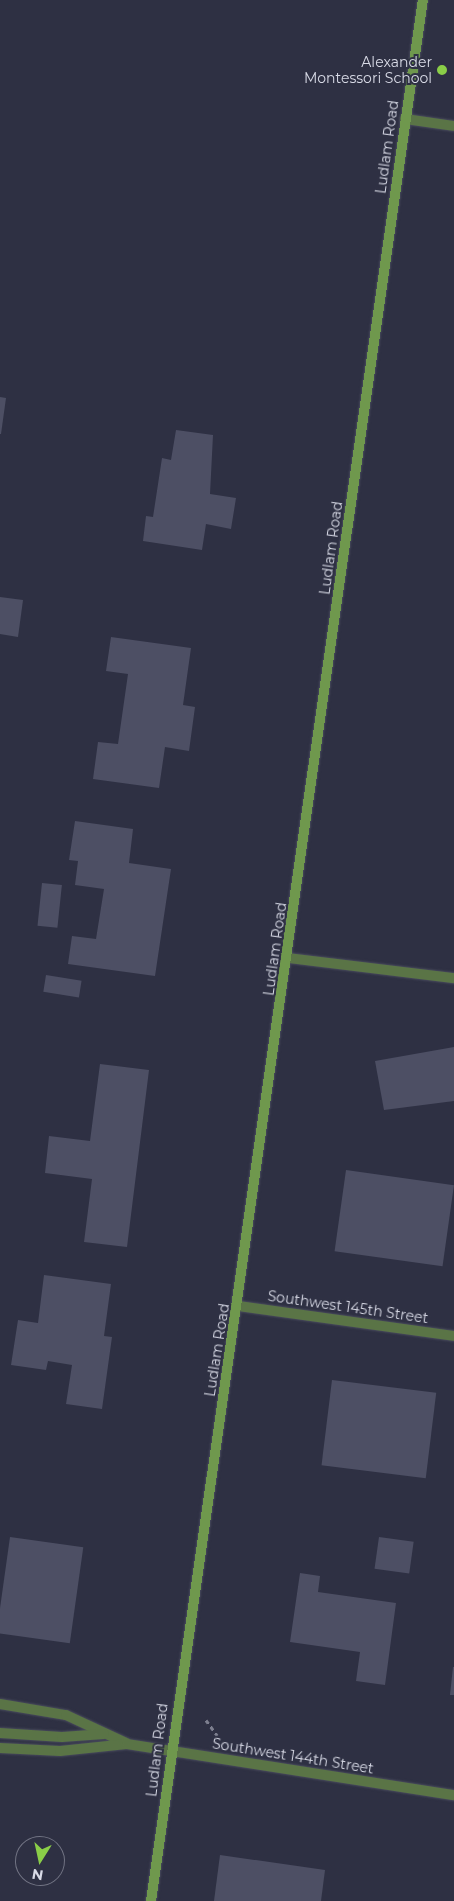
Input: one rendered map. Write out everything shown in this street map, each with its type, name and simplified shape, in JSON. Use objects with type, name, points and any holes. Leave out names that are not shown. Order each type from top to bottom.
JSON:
[{"type":"street","name":"Ludlam Road","points":[[151,1901],[171,1750],[288,958],[423,0]]},
{"type":"street","points":[[405,120],[454,126]]},
{"type":"street","points":[[288,958],[454,978]]},
{"type":"street","name":"Southwest 145th Street","points":[[238,1306],[454,1336]]},
{"type":"street","name":"Southwest 144th Street","points":[[0,1704],[66,1715],[127,1744]]},
{"type":"street","name":"Southwest 144th Street","points":[[0,1733],[62,1737],[105,1734]]},
{"type":"street","name":"Southwest 144th Street","points":[[0,1748],[60,1751],[127,1744],[454,1795]]},
{"type":"path","points":[[206,1720],[217,1735]]},
{"type":"building","points":[[0,397],[6,398],[1,434],[0,434]]},
{"type":"building","points":[[176,430],[213,435],[210,494],[236,498],[231,529],[206,524],[202,550],[143,541],[146,516],[153,517],[162,458],[171,460]]},
{"type":"building","points":[[0,597],[23,600],[18,637],[0,634]]},
{"type":"building","points":[[111,637],[191,648],[183,705],[195,707],[189,751],[165,747],[159,788],[93,779],[98,742],[118,744],[128,674],[106,671]]},
{"type":"building","points":[[75,821],[133,829],[129,863],[171,869],[155,976],[68,964],[72,936],[96,939],[104,889],[75,885],[78,861],[69,860]]},
{"type":"building","points":[[42,883],[62,885],[57,928],[38,926]]},
{"type":"building","points":[[46,975],[82,981],[79,997],[43,992]]},
{"type":"building","points":[[454,1047],[454,1101],[384,1110],[375,1061]]},
{"type":"building","points":[[100,1064],[149,1070],[127,1247],[84,1242],[92,1179],[45,1173],[49,1136],[90,1141]]},
{"type":"building","points":[[346,1170],[454,1185],[443,1266],[335,1251]]},
{"type":"building","points":[[44,1275],[111,1284],[104,1336],[112,1337],[102,1409],[66,1404],[72,1365],[48,1361],[46,1370],[11,1365],[18,1320],[38,1323]]},
{"type":"building","points":[[332,1380],[436,1393],[426,1478],[322,1465]]},
{"type":"building","points":[[10,1537],[83,1547],[70,1643],[0,1634],[0,1608]]},
{"type":"building","points":[[379,1537],[414,1542],[409,1574],[375,1569]]},
{"type":"building","points":[[300,1573],[320,1576],[318,1592],[396,1603],[385,1685],[356,1681],[360,1652],[290,1642]]},
{"type":"building","points":[[453,1667],[454,1695],[450,1695]]},
{"type":"building","points":[[220,1855],[325,1870],[321,1901],[214,1901]]},
{"type":"place","name":"Alexander Montessori School","points":[[442,70]]}]
